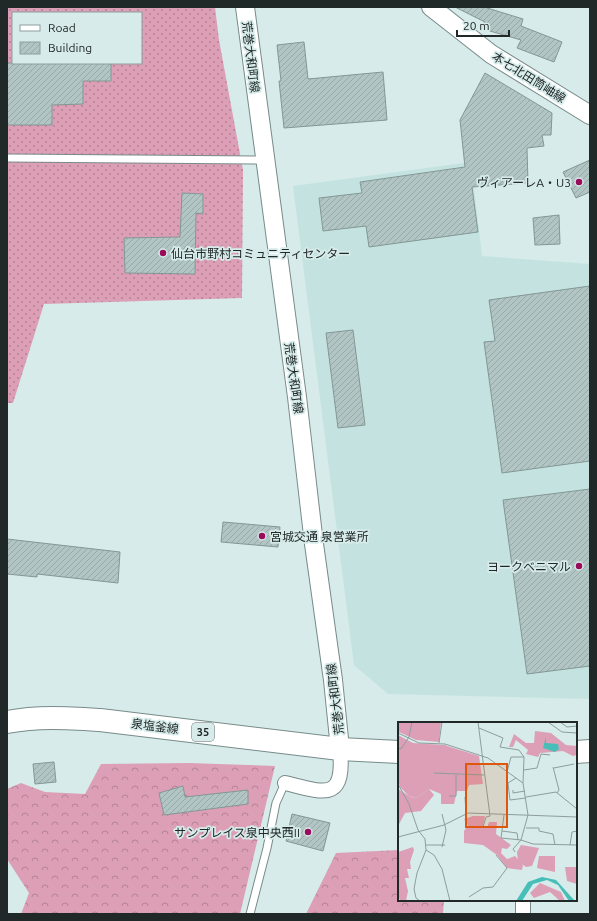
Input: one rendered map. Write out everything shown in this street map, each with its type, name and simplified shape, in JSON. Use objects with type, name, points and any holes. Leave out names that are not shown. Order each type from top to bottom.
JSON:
[{"type":"main road","name":"泉塩釜線","points":[[7,722],[26,718],[61,717],[100,720],[340,749],[398,752]]},
{"type":"main road","points":[[577,752],[590,751]]},
{"type":"street","name":"荒巻大和町線","points":[[245,7],[264,160],[297,397],[314,544],[333,680],[340,749]]},
{"type":"street","name":"本七北田筒岫線","points":[[431,7],[491,54],[590,115]]},
{"type":"street","points":[[285,783],[311,790],[328,791],[336,787],[340,779],[342,765],[340,749]]},
{"type":"street","points":[[523,901],[523,914]]},
{"type":"lane","points":[[7,158],[264,160]]},
{"type":"lane","points":[[250,914],[267,848],[276,803],[285,783]]},
{"type":"shaded area","points":[[471,162],[482,256],[590,264],[590,699],[388,694],[354,665],[293,186]]},
{"type":"green space","points":[[7,7],[215,7],[219,40],[243,170],[242,298],[44,304],[13,403],[7,403]]},
{"type":"green space","points":[[189,763],[275,766],[240,914],[21,914],[29,893],[7,859],[7,789],[21,783],[45,792],[85,794],[101,764]]},
{"type":"green space","points":[[398,850],[398,901],[444,901],[443,914],[306,914],[336,853]]},
{"type":"building","points":[[455,7],[484,7],[523,19],[521,26],[562,42],[554,62],[517,48],[521,40],[483,29],[485,22]]},
{"type":"building","points":[[304,42],[308,79],[383,72],[387,120],[284,128],[277,45]]},
{"type":"building","points":[[7,63],[111,64],[111,81],[83,81],[83,104],[52,105],[52,125],[7,125]]},
{"type":"building","points":[[485,73],[552,113],[551,135],[542,135],[544,146],[527,148],[528,183],[472,187],[478,232],[369,247],[366,226],[323,231],[319,198],[362,193],[360,182],[465,167],[460,120]]},
{"type":"building","name":"ヴィアーレA・U3","points":[[590,160],[590,192],[576,198],[563,172]]},
{"type":"building","name":"仙台市野村コミュニティセンター","points":[[182,193],[203,194],[203,214],[196,213],[195,274],[125,273],[124,238],[180,237]]},
{"type":"building","points":[[559,215],[560,244],[535,245],[533,218]]},
{"type":"building","points":[[590,286],[590,461],[502,473],[484,342],[495,341],[489,300]]},
{"type":"building","points":[[353,330],[365,425],[338,428],[326,333]]},
{"type":"building","points":[[590,489],[590,666],[527,674],[503,500]]},
{"type":"building","points":[[223,522],[280,527],[278,547],[221,542]]},
{"type":"building","points":[[7,539],[120,552],[118,583],[37,574],[37,577],[7,574]]},
{"type":"building","points":[[54,762],[56,782],[35,784],[33,764]]},
{"type":"building","points":[[183,786],[185,797],[248,790],[248,804],[164,815],[159,793]]},
{"type":"building","name":"サンプレイス泉中央西II","points":[[292,814],[330,823],[323,851],[286,841]]},
{"type":"place","name":"ヴィアーレA・U3","points":[[579,182]]},
{"type":"place","name":"仙台市野村コミュニティセンター","points":[[163,253]]},
{"type":"place","name":"宮城交通 泉営業所","points":[[262,536]]},
{"type":"place","name":"ヨークベニマル","points":[[579,566]]},
{"type":"place","name":"サンプレイス泉中央西II","points":[[308,832]]}]
